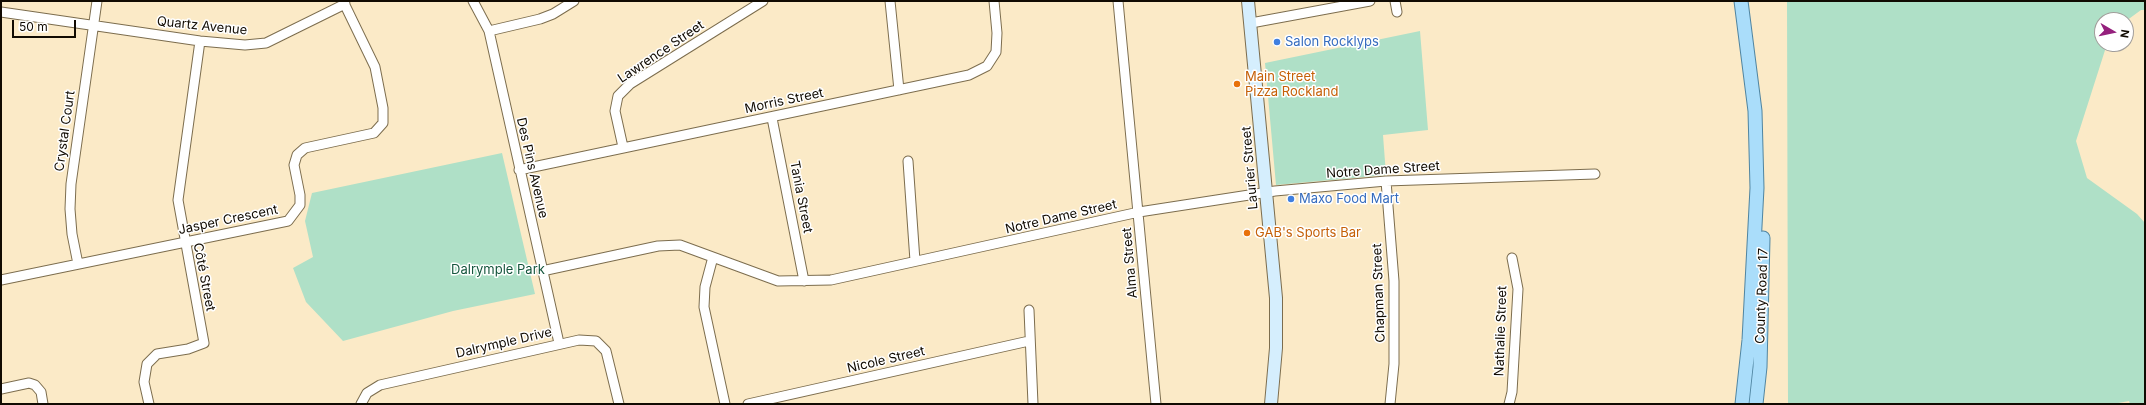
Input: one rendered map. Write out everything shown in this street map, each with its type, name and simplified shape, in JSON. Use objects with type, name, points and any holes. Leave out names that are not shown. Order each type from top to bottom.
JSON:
[{"type":"main road","name":"Laurier Street","points":[[1248,1],[1276,298],[1276,348],[1271,404]]},
{"type":"main road","name":"County Road 17","points":[[1741,1],[1755,111],[1757,188],[1749,340],[1742,404]]},
{"type":"main road","name":"County Road 17","points":[[1756,404],[1760,366],[1764,271],[1763,218],[1757,188]]},
{"type":"street","name":"Crystal Court","points":[[78,264],[72,234],[70,209],[71,184],[97,1]]},
{"type":"street","name":"Des Pins Avenue","points":[[474,1],[489,31],[559,343]]},
{"type":"street","points":[[489,31],[540,19],[553,14],[574,1]]},
{"type":"street","name":"Lawrence Street","points":[[623,147],[614,111],[618,96],[630,84],[763,1]]},
{"type":"street","points":[[890,1],[899,90]]},
{"type":"street","name":"Morris Street","points":[[519,170],[623,147],[772,118],[969,75],[987,66],[996,52],[997,32],[994,1]]},
{"type":"street","name":"Alma Street","points":[[1118,1],[1156,404]]},
{"type":"street","points":[[1251,23],[1370,1]]},
{"type":"street","points":[[1395,1],[1397,12]]},
{"type":"street","name":"Quartz Avenue","points":[[1,12],[93,24],[200,41],[245,46],[266,43],[344,2]]},
{"type":"street","name":"Jasper Crescent","points":[[1,280],[288,221],[300,205],[300,195],[294,165],[296,156],[305,148],[374,133],[383,123],[383,108],[375,67],[344,2]]},
{"type":"street","name":"Côté Street","points":[[150,404],[144,382],[147,364],[157,354],[188,349],[204,343],[184,242],[178,200],[200,41]]},
{"type":"street","name":"Tania Street","points":[[772,118],[804,282]]},
{"type":"street","points":[[908,161],[915,261]]},
{"type":"street","name":"Notre Dame Street","points":[[542,271],[658,246],[680,246],[778,281],[804,282],[831,280],[1027,238],[1139,212],[1267,192],[1386,181],[1595,174]]},
{"type":"street","name":"Chapman Street","points":[[1386,181],[1394,281],[1394,364],[1390,404]]},
{"type":"street","points":[[713,257],[705,287],[704,307],[725,404]]},
{"type":"street","name":"Nathalie Street","points":[[1509,404],[1512,392],[1518,290],[1512,258]]},
{"type":"street","points":[[1029,310],[1029,341],[1034,404]]},
{"type":"street","name":"Dalrymple Drive","points":[[361,404],[367,393],[380,385],[559,343],[579,340],[596,341],[606,352],[618,404]]},
{"type":"street","name":"Nicole Street","points":[[748,404],[1029,341]]},
{"type":"street","points":[[1,389],[29,383],[35,385],[40,392],[43,404]]},
{"type":"green space","points":[[1787,1],[2145,1],[2145,10],[2141,10],[2134,15],[2134,12],[2094,12],[2094,52],[2104,52],[2076,141],[2087,178],[2137,214],[2145,223],[2145,404],[2130,404],[2129,401],[2113,404],[1788,404]]},
{"type":"green space","points":[[1420,31],[1428,130],[1383,135],[1386,175],[1276,185],[1265,63]]},
{"type":"green space","name":"Dalrymple Park","points":[[502,153],[535,294],[453,311],[343,341],[306,302],[293,268],[313,257],[305,221],[312,193]]},
{"type":"place","name":"Salon Rocklyps","points":[[1277,42]]},
{"type":"place","name":"Main Street Pizza Rockland","points":[[1237,84]]},
{"type":"place","name":"Maxo Food Mart","points":[[1291,199]]},
{"type":"place","name":"GAB's Sports Bar","points":[[1247,233]]}]
